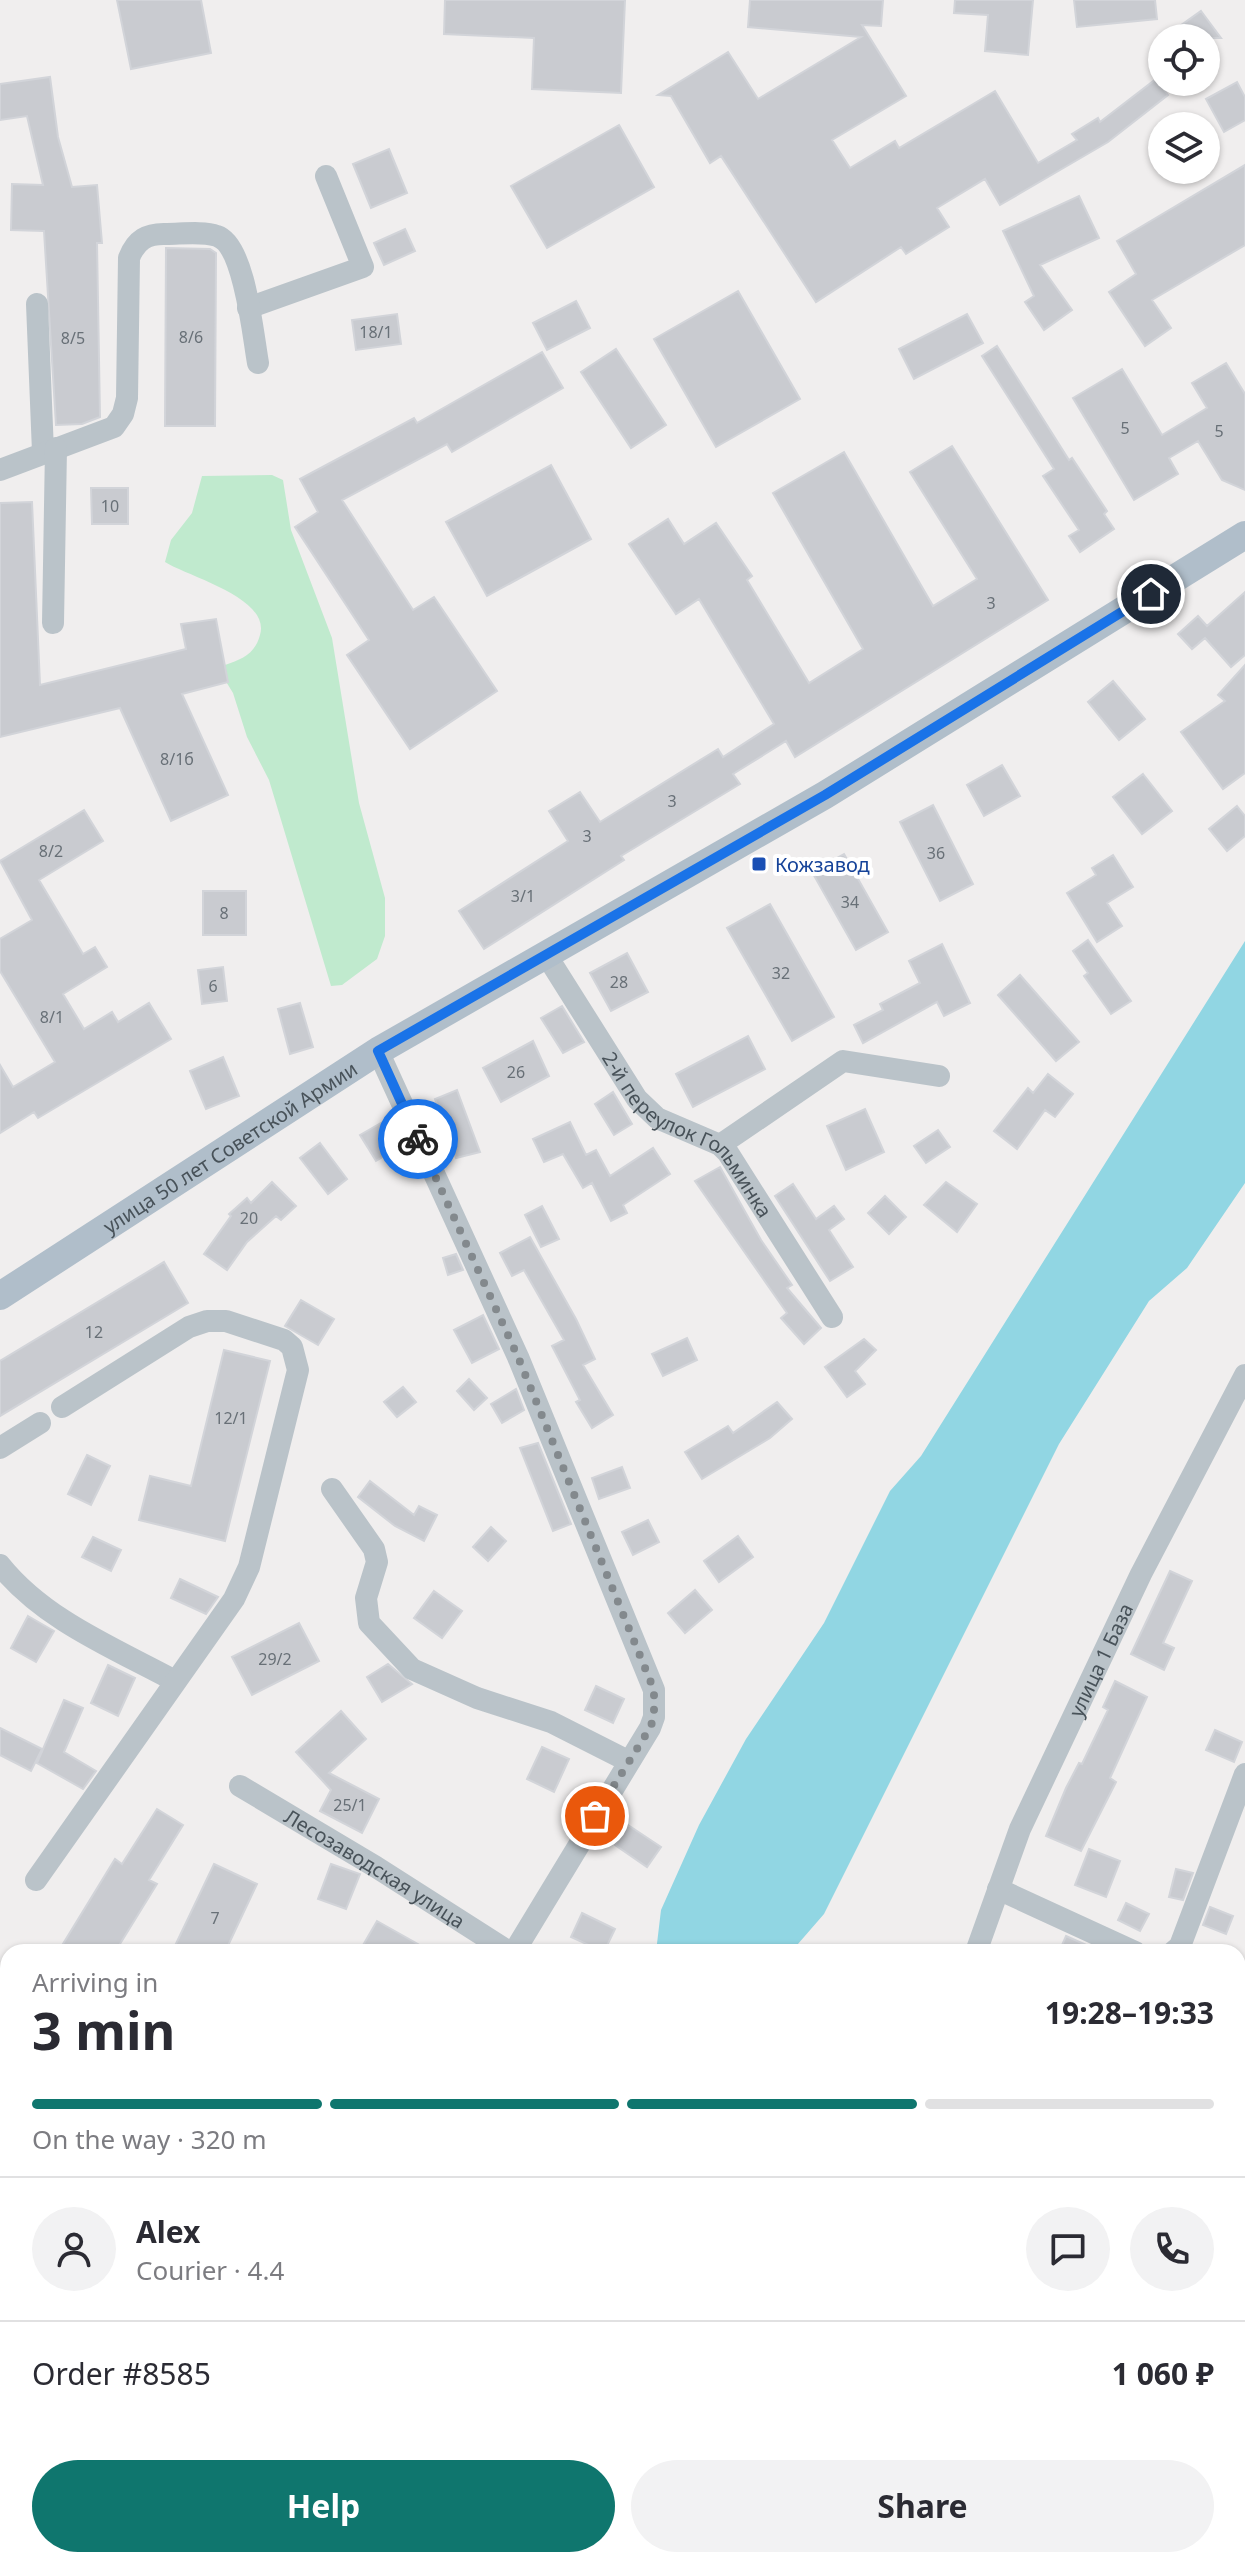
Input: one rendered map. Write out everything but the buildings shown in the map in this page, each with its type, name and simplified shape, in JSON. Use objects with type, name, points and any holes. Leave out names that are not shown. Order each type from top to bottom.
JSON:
[{"type":"main road","name":"улица 50 лет Советской Армии","points":[[0,1296],[378,1051],[825,795],[1245,535]]},
{"type":"street","points":[[248,308],[363,267],[326,176]]},
{"type":"street","points":[[0,470],[114,427],[123,414],[127,398],[129,258],[134,245],[145,237],[156,234],[217,236],[229,244],[237,259],[258,363]]},
{"type":"street","points":[[37,304],[50,450],[53,623]]},
{"type":"street","name":"2-й переулок Гольминка","points":[[545,953],[637,1099],[657,1118],[720,1145],[832,1317]]},
{"type":"street","points":[[378,1051],[518,1357],[654,1690],[654,1717],[517,1944]]},
{"type":"street","points":[[720,1145],[843,1061],[866,1062],[939,1076]]},
{"type":"street","points":[[36,1880],[175,1681],[217,1627],[249,1567],[298,1370],[297,1358],[284,1340],[226,1321],[207,1321],[189,1327],[62,1407]]},
{"type":"street","name":"улица 1 База","points":[[979,1944],[1020,1829],[1141,1574],[1245,1375]]},
{"type":"street","points":[[0,1448],[40,1423]]},
{"type":"street","points":[[332,1489],[374,1549],[377,1562],[366,1598],[369,1623],[412,1669],[477,1698],[551,1722],[628,1761]]},
{"type":"street","points":[[0,1565],[13,1582],[56,1615],[175,1681]]},
{"type":"street","points":[[1181,1944],[1245,1774]]},
{"type":"street","name":"Лесозаводская улица","points":[[240,1786],[499,1944]]},
{"type":"street","points":[[998,1889],[1118,1944]]},
{"type":"green space","points":[[272,475],[283,480],[291,530],[332,638],[359,803],[385,898],[385,936],[377,959],[342,985],[331,986],[269,780],[247,737],[233,693],[222,675],[225,665],[242,658],[255,647],[260,635],[260,622],[253,610],[226,590],[165,562],[171,540],[192,513],[202,476]]},
{"type":"water","points":[[1245,941],[1245,1183],[1187,1268],[1149,1301],[1059,1444],[824,1914],[798,1944],[657,1944],[661,1910],[699,1825],[746,1739],[824,1623],[890,1491],[921,1456]]},
{"type":"way so far","points":[[418,1139],[518,1357],[654,1690],[654,1717],[650,1728],[595,1816]]},
{"type":"place","name":"Кожзавод","points":[[759,864]]},
{"type":"route","points":[[418,1139],[378,1051],[825,795],[1151,594]]}]
